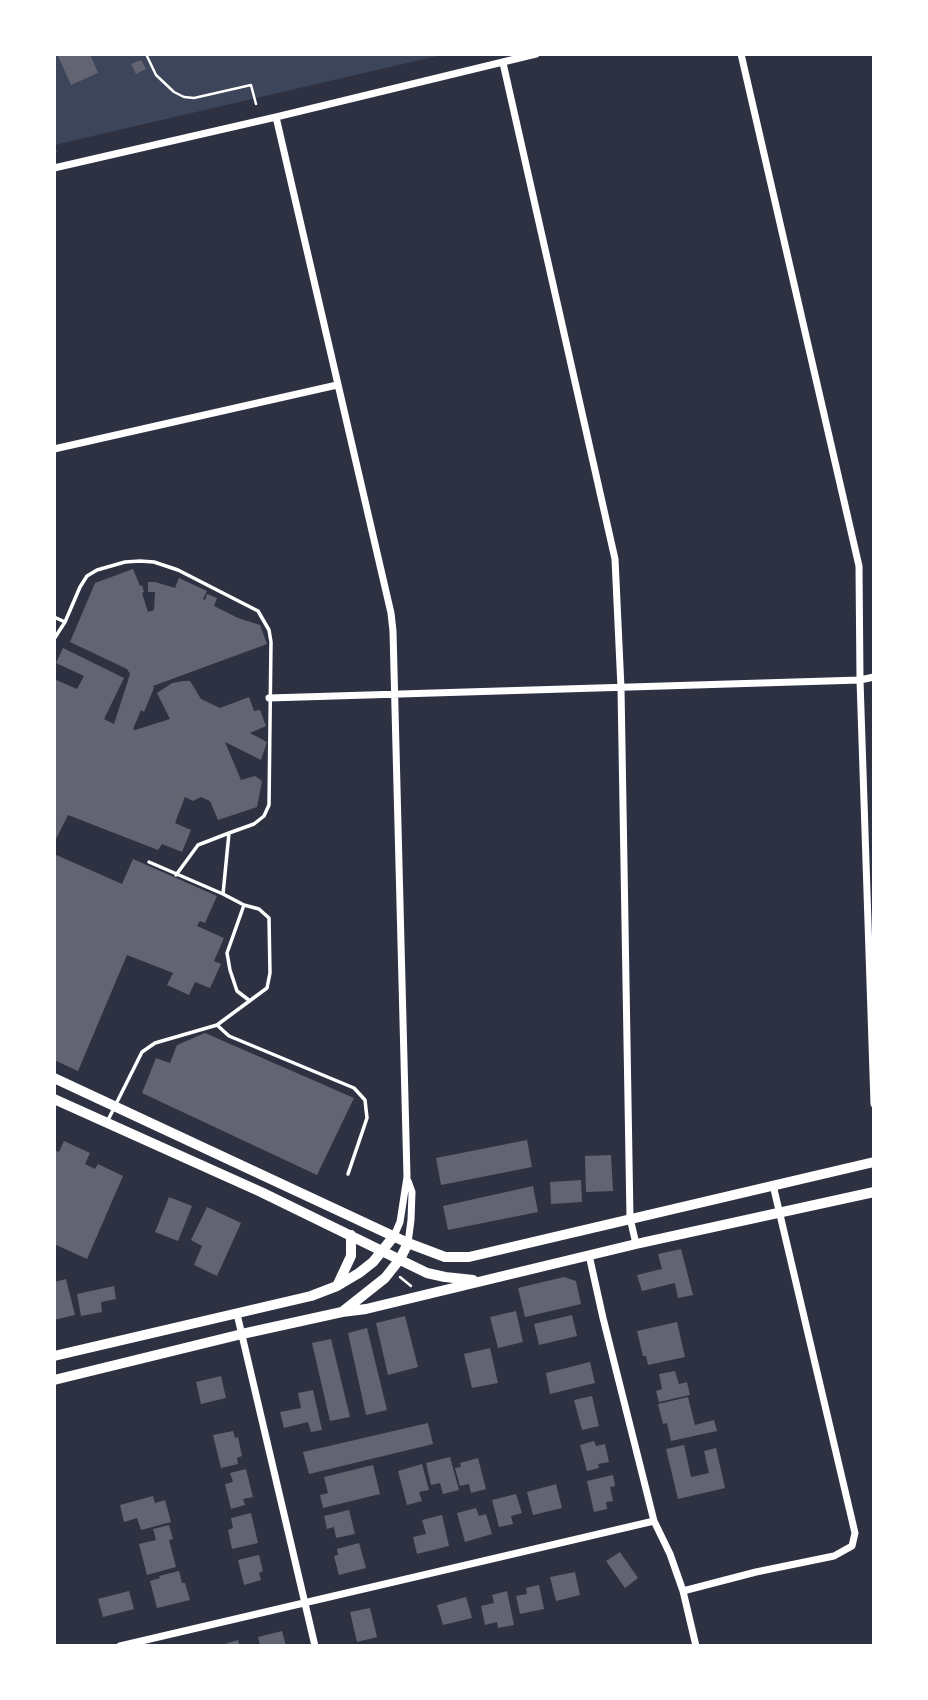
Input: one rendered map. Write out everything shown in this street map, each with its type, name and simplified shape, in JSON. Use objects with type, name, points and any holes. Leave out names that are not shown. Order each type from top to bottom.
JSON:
[{"type":"main road","points":[[54,1078],[408,1243],[445,1257],[469,1258],[874,1161]]},
{"type":"main road","points":[[54,1099],[261,1192],[427,1273],[483,1281]]},
{"type":"main road","points":[[54,1380],[242,1334],[366,1309],[636,1244],[874,1192]]},
{"type":"main road","points":[[337,1286],[351,1255],[351,1235]]},
{"type":"main road","points":[[54,1356],[311,1296],[337,1286],[371,1265],[394,1236]]},
{"type":"main road","points":[[341,1312],[385,1278],[400,1259],[408,1243]]},
{"type":"street","points":[[54,168],[536,54]]},
{"type":"street","points":[[741,54],[859,566],[860,680],[874,1104]]},
{"type":"street","points":[[503,62],[615,559],[621,688],[631,1219],[636,1244]]},
{"type":"street","points":[[276,117],[393,631],[407,1177],[400,1222],[394,1236]]},
{"type":"street","points":[[54,449],[337,385]]},
{"type":"street","points":[[269,698],[860,680],[874,677]]},
{"type":"street","points":[[407,1177],[412,1192],[408,1243]]},
{"type":"street","points":[[683,1591],[834,1556],[852,1546],[856,1533],[773,1185]]},
{"type":"street","points":[[589,1255],[654,1521],[670,1554],[683,1591],[696,1646]]},
{"type":"street","points":[[237,1314],[315,1646]]},
{"type":"street","points":[[120,1646],[654,1521]]},
{"type":"lane","points":[[54,639],[87,576],[97,570],[125,562],[154,562],[178,570],[258,611],[264,618],[270,631],[271,642],[269,806],[264,816],[254,824],[198,845],[176,875]]},
{"type":"lane","points":[[54,617],[65,622]]},
{"type":"lane","points":[[223,894],[229,834]]},
{"type":"lane","points":[[107,1122],[142,1052],[156,1043],[217,1025],[267,988],[270,973],[269,918],[259,909],[244,905],[149,862]]},
{"type":"lane","points":[[244,905],[227,953],[237,991],[250,1000]]},
{"type":"lane","points":[[217,1025],[229,1036],[354,1088],[365,1100],[367,1118],[348,1174]]},
{"type":"path","points":[[146,54],[156,75],[174,92],[184,97],[194,98],[251,85],[256,104]]},
{"type":"path","points":[[400,1277],[414,1289]]},
{"type":"shaded area","points":[[54,54],[446,54],[54,145]]},
{"type":"building","points":[[57,54],[90,54],[98,73],[71,85]]},
{"type":"building","points":[[141,60],[146,69],[136,74],[131,64]]},
{"type":"building","points":[[133,569],[140,586],[142,585],[148,612],[154,610],[155,592],[148,592],[148,582],[175,588],[179,578],[207,591],[203,599],[205,600],[207,594],[217,598],[214,606],[260,625],[267,644],[153,686],[144,712],[141,710],[133,729],[170,719],[157,693],[172,683],[184,681],[190,681],[201,699],[220,708],[249,697],[254,711],[260,710],[266,726],[250,733],[267,742],[261,760],[225,742],[241,780],[255,776],[262,781],[257,807],[218,820],[210,801],[201,797],[193,801],[185,797],[175,823],[191,830],[182,852],[162,844],[158,850],[68,815],[54,843],[54,679],[77,689],[84,676],[56,663],[63,648],[124,678],[104,719],[114,724],[130,674],[127,669],[70,642],[95,583]]},
{"type":"building","points":[[54,854],[122,884],[133,859],[217,896],[205,923],[200,921],[197,926],[224,938],[214,961],[221,964],[210,988],[195,982],[189,995],[167,985],[173,973],[127,955],[78,1071],[54,1060]]},
{"type":"building","points":[[205,1033],[354,1098],[317,1175],[142,1093],[156,1058],[170,1063],[177,1045]]},
{"type":"building","points":[[527,1140],[532,1167],[441,1185],[436,1158]]},
{"type":"building","points":[[64,1141],[90,1153],[85,1164],[95,1169],[98,1164],[123,1176],[87,1259],[54,1244],[54,1150],[59,1152]]},
{"type":"building","points":[[611,1155],[613,1191],[586,1192],[585,1156]]},
{"type":"building","points":[[581,1180],[582,1202],[551,1204],[550,1182]]},
{"type":"building","points":[[533,1186],[538,1212],[448,1230],[443,1206]]},
{"type":"building","points":[[169,1197],[192,1206],[178,1241],[155,1232]]},
{"type":"building","points":[[207,1207],[241,1223],[217,1276],[194,1265],[202,1246],[191,1240]]},
{"type":"building","points":[[681,1249],[693,1295],[678,1298],[675,1283],[642,1291],[637,1275],[662,1269],[658,1254]]},
{"type":"building","points":[[564,1277],[576,1281],[581,1304],[525,1317],[518,1288]]},
{"type":"building","points":[[66,1279],[75,1315],[54,1320],[54,1282]]},
{"type":"building","points":[[114,1286],[116,1299],[101,1302],[102,1312],[81,1316],[77,1294]]},
{"type":"building","points":[[516,1311],[523,1342],[498,1348],[490,1317]]},
{"type":"building","points":[[572,1315],[577,1336],[539,1345],[534,1324]]},
{"type":"building","points":[[405,1316],[418,1367],[388,1375],[376,1323]]},
{"type":"building","points":[[677,1322],[685,1357],[648,1365],[637,1331]]},
{"type":"building","points":[[367,1328],[387,1410],[366,1415],[348,1333]]},
{"type":"building","points":[[331,1339],[350,1417],[330,1421],[312,1343]]},
{"type":"building","points":[[490,1348],[498,1383],[472,1388],[464,1354]]},
{"type":"building","points":[[590,1362],[595,1383],[550,1394],[546,1373]]},
{"type":"building","points":[[675,1371],[679,1384],[687,1382],[690,1395],[659,1402],[656,1391],[662,1389],[659,1374]]},
{"type":"building","points":[[221,1376],[226,1398],[201,1404],[196,1382]]},
{"type":"building","points":[[313,1390],[322,1430],[311,1432],[308,1422],[284,1428],[280,1412],[301,1408],[298,1393]]},
{"type":"building","points":[[592,1396],[599,1426],[582,1430],[574,1400]]},
{"type":"building","points":[[688,1397],[695,1425],[714,1420],[717,1431],[671,1441],[667,1423],[663,1424],[658,1404]]},
{"type":"building","points":[[428,1423],[433,1444],[309,1474],[303,1452]]},
{"type":"building","points":[[233,1431],[235,1438],[238,1437],[242,1456],[237,1458],[238,1464],[221,1468],[213,1435]]},
{"type":"building","points":[[594,1441],[596,1446],[605,1444],[609,1462],[598,1464],[599,1468],[587,1471],[580,1445]]},
{"type":"building","points":[[684,1445],[691,1477],[709,1473],[704,1451],[716,1448],[725,1488],[678,1499],[666,1449]]},
{"type":"building","points":[[450,1457],[459,1490],[443,1494],[440,1483],[431,1485],[426,1463]]},
{"type":"building","points":[[478,1458],[486,1489],[471,1493],[469,1484],[460,1486],[455,1468],[461,1467],[460,1463]]},
{"type":"building","points":[[422,1464],[429,1490],[419,1492],[422,1501],[407,1505],[398,1471]]},
{"type":"building","points":[[373,1465],[380,1494],[323,1508],[320,1495],[328,1493],[324,1477]]},
{"type":"building","points":[[246,1469],[253,1497],[243,1499],[245,1505],[231,1509],[225,1484],[233,1482],[230,1473]]},
{"type":"building","points":[[613,1475],[615,1486],[610,1487],[613,1501],[606,1502],[607,1509],[594,1512],[587,1481]]},
{"type":"building","points":[[556,1484],[562,1508],[533,1515],[527,1492]]},
{"type":"building","points":[[516,1494],[522,1513],[511,1516],[513,1524],[499,1527],[492,1500]]},
{"type":"building","points":[[153,1496],[155,1503],[165,1500],[171,1522],[141,1530],[137,1518],[124,1522],[120,1505]]},
{"type":"building","points":[[476,1508],[479,1516],[486,1514],[492,1534],[465,1542],[457,1513]]},
{"type":"building","points":[[349,1510],[355,1534],[336,1538],[334,1527],[327,1529],[324,1516]]},
{"type":"building","points":[[251,1513],[258,1543],[232,1549],[228,1530],[233,1528],[231,1518]]},
{"type":"building","points":[[442,1515],[449,1546],[417,1554],[413,1537],[426,1534],[422,1520]]},
{"type":"building","points":[[169,1525],[173,1539],[169,1540],[176,1567],[147,1575],[139,1544],[156,1540],[153,1529]]},
{"type":"building","points":[[359,1543],[366,1568],[339,1575],[334,1556],[338,1555],[337,1549]]},
{"type":"building","points":[[620,1552],[638,1578],[625,1588],[606,1561]]},
{"type":"building","points":[[259,1555],[263,1571],[259,1573],[261,1580],[244,1585],[238,1560]]},
{"type":"building","points":[[179,1571],[190,1600],[157,1608],[150,1581]]},
{"type":"building","points":[[575,1572],[580,1595],[556,1601],[550,1577]]},
{"type":"building","points":[[539,1585],[544,1609],[520,1614],[516,1596],[527,1594],[526,1588]]},
{"type":"building","points":[[129,1591],[134,1609],[103,1617],[98,1599]]},
{"type":"building","points":[[507,1591],[514,1625],[498,1628],[497,1622],[485,1625],[481,1606],[494,1603],[492,1595]]},
{"type":"building","points":[[466,1597],[472,1618],[443,1625],[437,1605]]},
{"type":"building","points":[[370,1608],[377,1637],[357,1642],[350,1612]]},
{"type":"building","points":[[282,1631],[286,1646],[260,1646],[258,1637]]},
{"type":"building","points":[[238,1640],[240,1646],[221,1646],[221,1645]]}]
